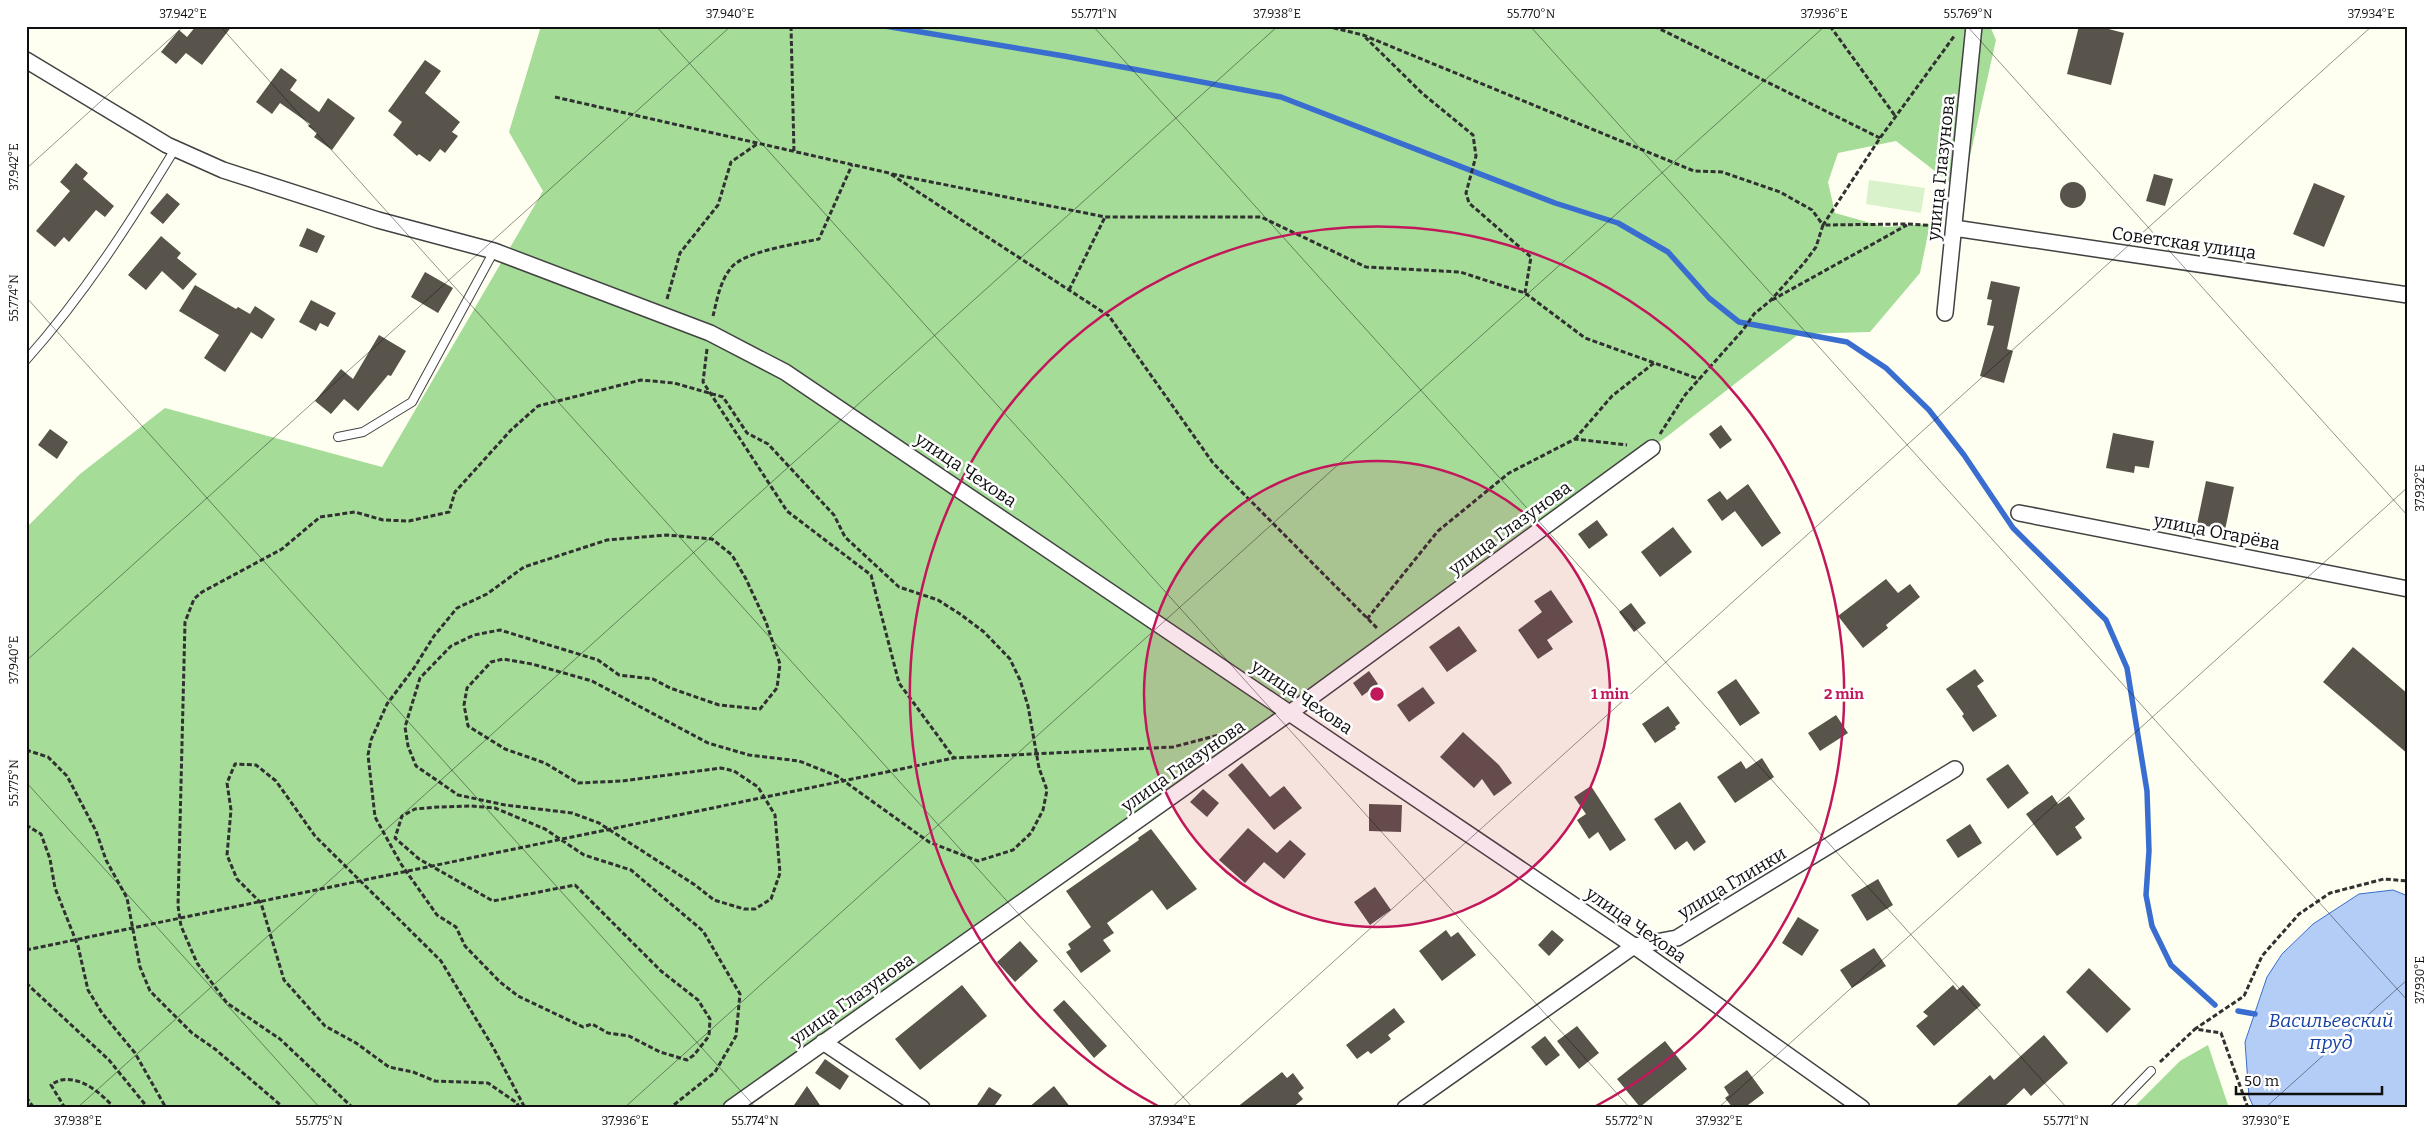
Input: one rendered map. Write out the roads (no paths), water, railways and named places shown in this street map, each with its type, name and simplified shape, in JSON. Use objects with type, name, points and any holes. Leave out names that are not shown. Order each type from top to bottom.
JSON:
[{"type":"street","name":"улица Глазунова","points":[[1946,313],[1974,26]]},
{"type":"street","name":"улица Чехова","points":[[26,60],[175,149],[223,170],[368,217],[494,251],[710,333],[785,372],[1291,712],[1634,946],[1862,1108]]},
{"type":"street","name":"Советская улица","points":[[1954,228],[2408,295]]},
{"type":"street","name":"улица Глазунова","points":[[731,1108],[1291,712],[1652,448]]},
{"type":"street","name":"улица Огарёва","points":[[2019,513],[2408,589]]},
{"type":"street","name":"улица Глинки","points":[[1405,1108],[1634,946],[1677,938],[1955,769]]},
{"type":"street","points":[[824,1042],[922,1108]]},
{"type":"lane","points":[[26,360],[53,330],[119,240],[175,149]]},
{"type":"lane","points":[[338,438],[364,432],[412,402],[494,251]]},
{"type":"lane","points":[[2115,1108],[2151,1071]]},
{"type":"water","name":"Васильевский пруд","points":[[2393,890],[2408,896],[2408,1108],[2254,1108],[2249,1097],[2245,1042],[2267,977],[2282,954],[2313,924],[2359,894]]},
{"type":"waterway","points":[[885,26],[1064,56],[1281,97],[1555,203],[1618,223],[1668,252],[1709,298],[1739,322],[1847,342],[1886,368],[1929,410],[1964,455],[2013,528],[2106,620],[2127,668],[2147,791],[2149,851],[2146,895],[2152,926],[2171,965],[2215,1005]]},
{"type":"waterway","points":[[2238,1011],[2255,1014]]}]
